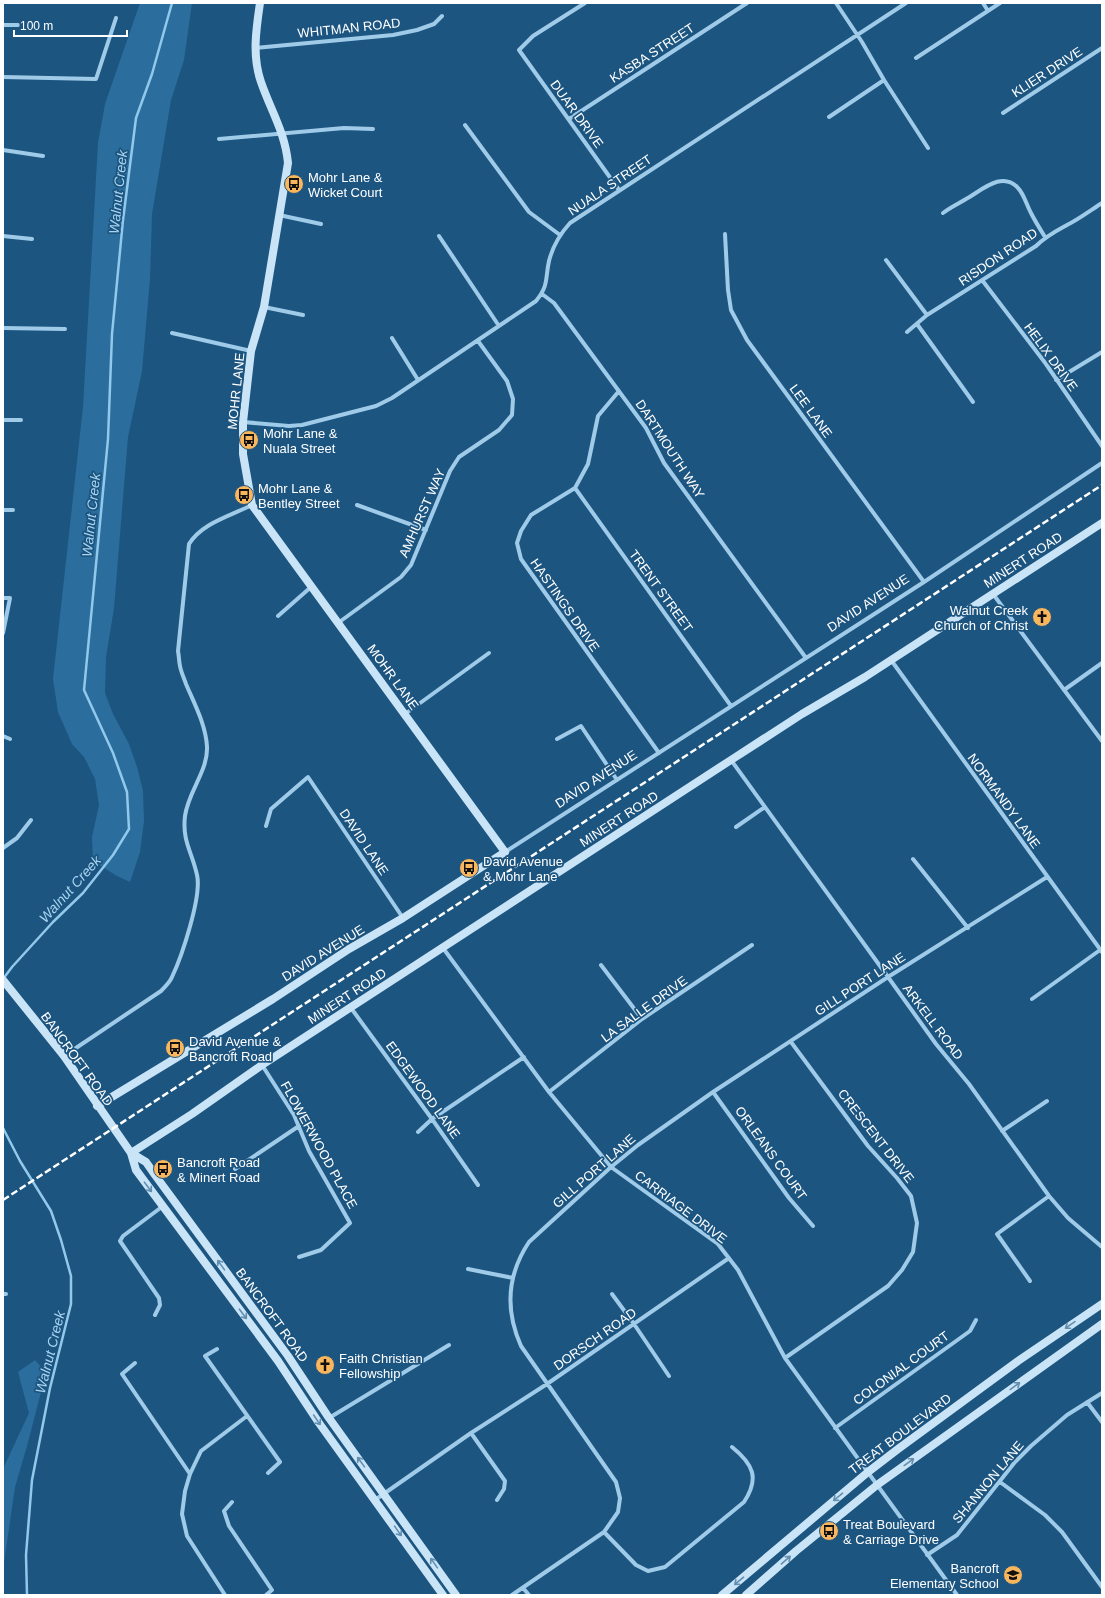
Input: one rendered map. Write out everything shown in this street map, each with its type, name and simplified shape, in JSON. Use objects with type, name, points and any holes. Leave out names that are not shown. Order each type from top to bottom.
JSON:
[{"type":"street","name":"MOHR LANE","points":[[260,3],[254,48],[261,82],[287,148],[288,164],[278,215],[264,307],[251,352],[243,422],[243,454],[252,506],[505,852]]},
{"type":"street","name":"DUAR DRIVE","points":[[585,3],[533,36],[519,50],[526,62],[569,119],[619,190]]},
{"type":"street","name":"KASBA STREET","points":[[569,119],[746,3]]},
{"type":"street","points":[[836,3],[928,148]]},
{"type":"street","name":"NUALA STREET","points":[[542,294],[546,286],[549,261],[553,247],[560,235],[570,223],[906,3]]},
{"type":"street","points":[[982,3],[988,11]]},
{"type":"street","points":[[916,58],[1000,3]]},
{"type":"street","name":"WHITMAN ROAD","points":[[254,48],[393,35],[417,30],[434,24],[442,16]]},
{"type":"street","points":[[3,77],[96,79],[116,18]]},
{"type":"street","points":[[3,25],[18,25]]},
{"type":"street","name":"KLIER DRIVE","points":[[1003,113],[1102,48]]},
{"type":"street","points":[[829,117],[884,80]]},
{"type":"street","points":[[465,125],[529,212],[560,235]]},
{"type":"street","points":[[219,139],[344,128],[373,129]]},
{"type":"street","points":[[3,150],[43,156]]},
{"type":"street","points":[[943,213],[989,184],[1004,181],[1018,188],[1045,237]]},
{"type":"street","name":"RISDON ROAD","points":[[907,332],[927,315],[1036,246],[1045,237],[1102,203]]},
{"type":"street","points":[[278,215],[321,224]]},
{"type":"street","name":"LEE LANE","points":[[725,234],[728,290],[731,310],[747,340],[924,582]]},
{"type":"street","points":[[3,236],[32,239]]},
{"type":"street","points":[[439,236],[499,326]]},
{"type":"street","points":[[886,260],[927,315]]},
{"type":"street","name":"HELIX DRIVE","points":[[982,280],[1046,364],[1102,446]]},
{"type":"street","points":[[243,422],[289,426],[302,425],[376,406],[392,398],[478,341],[536,301],[542,294]]},
{"type":"street","name":"DARTMOUTH WAY","points":[[542,294],[554,303],[646,428],[664,463],[806,658]]},
{"type":"street","points":[[264,307],[303,316]]},
{"type":"street","points":[[917,324],[973,402]]},
{"type":"street","points":[[3,328],[65,329]]},
{"type":"street","points":[[172,333],[251,352]]},
{"type":"street","points":[[392,338],[418,380]]},
{"type":"street","name":"AMHURST WAY","points":[[338,623],[400,577],[411,565],[450,471],[459,457],[499,430],[512,415],[513,399],[507,381],[478,341]]},
{"type":"street","points":[[1056,380],[1102,352]]},
{"type":"street","points":[[575,488],[588,464],[598,416],[619,391]]},
{"type":"street","points":[[3,420],[21,420]]},
{"type":"street","name":"DAVID AVENUE","points":[[97,1106],[273,999],[349,949],[403,918],[924,582],[1102,463]]},
{"type":"street","name":"TRENT STREET","points":[[575,488],[731,706]]},
{"type":"street","name":"HASTINGS DRIVE","points":[[575,488],[531,515],[521,531],[517,543],[521,559],[659,753]]},
{"type":"street","points":[[357,505],[426,530]]},
{"type":"street","points":[[64,1056],[161,991],[172,978],[180,958],[196,904],[198,890],[197,875],[186,842],[185,815],[188,803],[205,763],[207,748],[202,724],[180,668],[178,651],[189,544],[194,535],[203,528],[252,506]]},
{"type":"street","points":[[3,510],[13,510]]},
{"type":"street","name":"MINERT ROAD","points":[[131,1153],[192,1114],[262,1065],[731,760],[802,714],[891,660],[1102,523]]},
{"type":"street","points":[[278,616],[311,588]]},
{"type":"street","points":[[993,594],[1102,741]]},
{"type":"street","points":[[3,598],[10,598],[3,633]]},
{"type":"street","points":[[405,714],[489,653]]},
{"type":"street","name":"NORMANDY LANE","points":[[891,660],[1101,951]]},
{"type":"street","points":[[1064,690],[1102,663]]},
{"type":"street","points":[[557,740],[581,726],[617,780]]},
{"type":"street","points":[[3,736],[10,739]]},
{"type":"street","name":"ARKELL ROAD","points":[[731,760],[1049,1196],[1068,1218],[1102,1247]]},
{"type":"street","name":"DAVID LANE","points":[[266,826],[271,809],[308,777],[403,918]]},
{"type":"street","points":[[736,827],[765,807]]},
{"type":"street","points":[[3,848],[17,838],[31,820]]},
{"type":"street","points":[[913,859],[968,928]]},
{"type":"street","name":"GILL PORT LANE","points":[[512,1595],[604,1532],[618,1512],[620,1498],[616,1482],[521,1346],[515,1331],[511,1316],[510,1302],[513,1278],[521,1254],[529,1242],[611,1167],[638,1145],[713,1092],[888,977],[1047,877]]},
{"type":"street","name":"LA SALLE DRIVE","points":[[550,1092],[642,1019],[752,945]]},
{"type":"street","name":"CARRIAGE DRIVE","points":[[443,948],[550,1092],[611,1167],[718,1244],[729,1258],[750,1292],[785,1358],[957,1595]]},
{"type":"street","points":[[1032,999],[1101,951]]},
{"type":"street","points":[[601,965],[642,1019]]},
{"type":"street","name":"BANCROFT ROAD","points":[[3,980],[64,1056],[97,1106],[131,1153],[136,1170],[278,1361],[319,1423],[442,1595]]},
{"type":"street","name":"EDGEWOOD LANE","points":[[350,1008],[432,1119],[478,1185]]},
{"type":"street","name":"CRESCENT DRIVE","points":[[785,1358],[888,1286],[902,1270],[914,1252],[917,1223],[911,1196],[868,1146],[791,1042]]},
{"type":"street","points":[[418,1132],[432,1119],[524,1057]]},
{"type":"street","name":"FLOWERWOOD PLACE","points":[[262,1065],[288,1105],[299,1126],[309,1151],[350,1223],[321,1250],[299,1257]]},
{"type":"street","name":"ORLEANS COURT","points":[[713,1092],[789,1198],[813,1226]]},
{"type":"street","points":[[1002,1131],[1047,1101]]},
{"type":"street","points":[[235,1169],[299,1126]]},
{"type":"street","name":"BANCROFT ROAD","points":[[131,1153],[146,1162],[288,1356],[329,1418],[456,1595]]},
{"type":"street","points":[[1030,1281],[997,1234],[1049,1196]]},
{"type":"street","points":[[155,1315],[160,1305],[159,1298],[120,1241],[123,1236],[163,1206]]},
{"type":"street","name":"DORSCH ROAD","points":[[375,1500],[471,1433],[547,1384],[729,1258]]},
{"type":"street","points":[[468,1269],[513,1278]]},
{"type":"street","points":[[612,1294],[669,1376]]},
{"type":"street","name":"TREAT BOULEVARD","points":[[722,1595],[868,1472],[963,1401],[1102,1304]]},
{"type":"street","name":"COLONIAL COURT","points":[[835,1428],[970,1331],[976,1320]]},
{"type":"street","name":"TREAT BOULEVARD","points":[[746,1595],[796,1551],[877,1485],[1102,1324]]},
{"type":"street","points":[[329,1418],[449,1345]]},
{"type":"street","points":[[217,1349],[205,1356],[280,1462],[268,1473]]},
{"type":"street","points":[[135,1363],[122,1374],[190,1474]]},
{"type":"street","name":"SHANNON LANE","points":[[927,1555],[957,1535],[1015,1462],[1036,1442],[1067,1415],[1102,1393]]},
{"type":"street","points":[[1087,1402],[1102,1422]]},
{"type":"street","points":[[225,1595],[187,1536],[182,1514],[185,1491],[190,1474],[201,1451],[247,1416]]},
{"type":"street","points":[[471,1433],[505,1481],[504,1489],[497,1500]]},
{"type":"street","points":[[604,1532],[636,1565],[648,1571],[665,1567],[744,1502],[751,1492],[753,1472],[743,1456],[732,1447]]},
{"type":"street","points":[[1000,1482],[1045,1515],[1062,1532],[1102,1587]]},
{"type":"street","points":[[232,1502],[224,1511],[229,1526],[272,1590],[266,1595]]},
{"type":"street","points":[[523,1588],[529,1595]]},
{"type":"shaded area","points":[[140,3],[192,3],[184,60],[171,100],[152,214],[150,279],[142,371],[128,437],[114,608],[106,657],[105,693],[113,714],[129,744],[143,791],[144,821],[140,852],[130,882],[93,861],[92,837],[99,805],[95,779],[84,757],[72,744],[58,712],[53,679],[83,407],[98,143],[105,104]]},
{"type":"shaded area","points":[[35,1360],[46,1373],[15,1487],[4,1563],[3,1469],[29,1413],[18,1372]]},
{"type":"waterway","name":"Walnut Creek","points":[[3,979],[53,922],[83,893],[113,855],[129,829],[127,792],[113,753],[84,690],[108,439],[112,334],[123,220],[136,118],[152,74],[172,3]]},
{"type":"waterway","name":"Walnut Creek","points":[[3,1128],[20,1161],[51,1211],[71,1276],[71,1304],[50,1388],[32,1480],[26,1555],[27,1595]]},
{"type":"railway","points":[[3,1200],[1102,485]]},
{"type":"place","name":"Mohr Lane & Wicket Court","points":[[294,184]]},
{"type":"place","name":"Mohr Lane & Nuala Street","points":[[249,440]]},
{"type":"place","name":"Mohr Lane & Bentley Street","points":[[244,495]]},
{"type":"place","name":"Walnut Creek Church of Christ","points":[[1042,617]]},
{"type":"place","name":"David Avenue & Mohr Lane","points":[[469,868]]},
{"type":"place","name":"David Avenue & Bancroft Road","points":[[175,1048]]},
{"type":"place","name":"Bancroft Road & Minert Road","points":[[163,1169]]},
{"type":"place","name":"Faith Christian Fellowship","points":[[325,1365]]},
{"type":"place","name":"Treat Boulevard & Carriage Drive","points":[[829,1531]]},
{"type":"place","name":"Bancroft Elementary School","points":[[1013,1575]]}]
